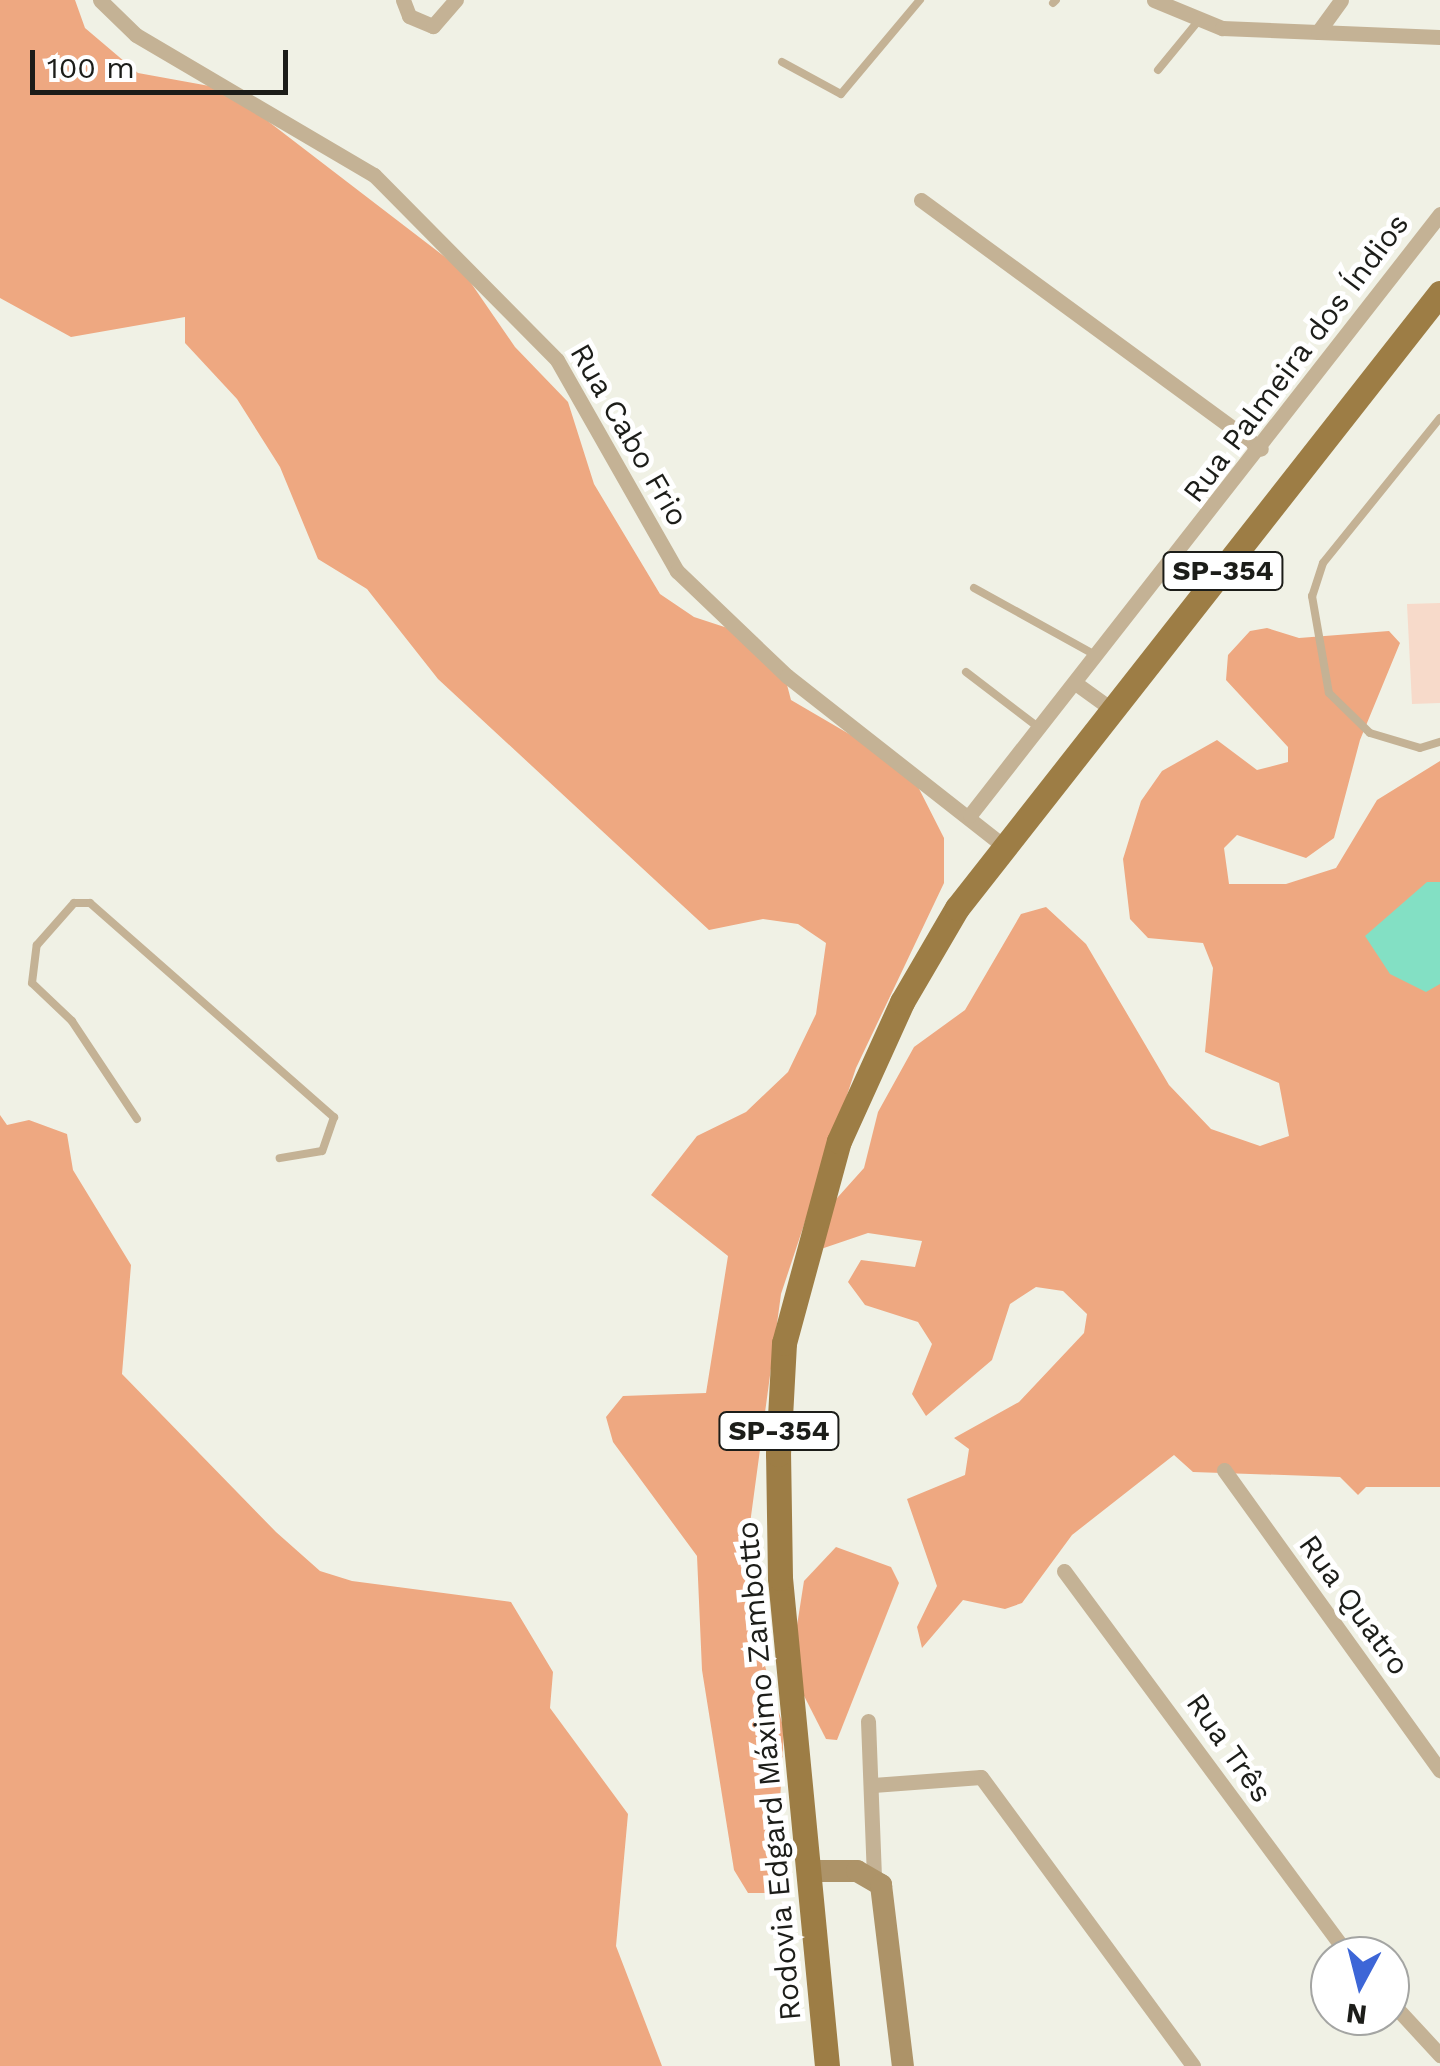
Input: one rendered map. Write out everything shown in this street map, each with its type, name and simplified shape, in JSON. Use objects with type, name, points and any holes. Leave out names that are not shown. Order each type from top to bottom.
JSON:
[{"type":"main road","name":"Rodovia Edgard Máximo Zambotto","points":[[828,2066],[780,1578],[784,1343],[858,1092],[944,928],[1004,846],[1440,293]]},
{"type":"main road","points":[[809,1871],[874,1876],[890,1918],[903,2066]]},
{"type":"street","name":"Rua Cabo Frio","points":[[100,0],[136,35],[374,175],[557,360],[677,571],[787,676],[970,815],[1004,846]]},
{"type":"street","points":[[399,3],[433,26],[456,0]]},
{"type":"street","points":[[1154,0],[1200,20],[1318,32],[1440,37]]},
{"type":"street","points":[[1318,32],[1341,0]]},
{"type":"street","points":[[921,200],[1261,449]]},
{"type":"street","name":"Rua Palmeira dos Índios","points":[[970,815],[1101,658],[1440,214]]},
{"type":"street","points":[[1078,685],[1114,711]]},
{"type":"street","name":"Rua Quatro","points":[[1224,1470],[1440,1771]]},
{"type":"street","name":"Rua Três","points":[[1064,1570],[1334,1936]]},
{"type":"street","points":[[868,1721],[874,1876]]},
{"type":"street","points":[[873,1784],[981,1777],[1193,2066]]},
{"type":"street","points":[[1410,2023],[1440,2055]]},
{"type":"lane","points":[[782,62],[840,94],[920,0]]},
{"type":"lane","points":[[1158,70],[1200,20]]},
{"type":"lane","points":[[1440,418],[1322,562],[1312,596],[1330,693],[1370,733],[1420,748],[1440,742]]},
{"type":"lane","points":[[974,588],[1101,658]]},
{"type":"lane","points":[[966,672],[1039,728]]},
{"type":"lane","points":[[136,1118],[72,1021],[32,983],[37,945],[74,903],[90,903],[334,1117],[322,1151],[280,1158]]},
{"type":"shaded area","points":[[0,0],[75,0],[85,28],[138,73],[226,89],[462,270],[515,347],[568,402],[594,484],[660,594],[694,617],[758,638],[759,657],[781,662],[791,700],[909,769],[944,838],[944,883],[856,1068],[781,1294],[747,1546],[753,1626],[784,1729],[775,1893],[748,1893],[734,1870],[702,1670],[697,1556],[613,1442],[606,1417],[623,1396],[706,1393],[728,1256],[651,1195],[697,1136],[746,1112],[788,1072],[816,1014],[826,943],[798,924],[763,919],[709,930],[438,679],[367,589],[318,559],[280,467],[237,399],[185,343],[185,317],[71,337],[0,298]]},
{"type":"shaded area","points":[[1440,603],[1440,703],[1412,704],[1407,604]]},
{"type":"shaded area","points":[[1267,628],[1299,638],[1389,631],[1400,643],[1360,740],[1334,838],[1306,858],[1237,835],[1224,848],[1229,884],[1286,884],[1336,868],[1377,800],[1440,761],[1440,1487],[1366,1487],[1358,1495],[1340,1477],[1193,1472],[1174,1455],[1072,1535],[1022,1603],[1005,1609],[963,1600],[922,1648],[917,1627],[937,1586],[907,1499],[965,1475],[969,1449],[954,1438],[1019,1402],[1084,1333],[1087,1314],[1063,1291],[1036,1287],[1010,1304],[992,1360],[926,1416],[912,1394],[932,1344],[918,1322],[865,1305],[848,1282],[861,1260],[915,1267],[922,1241],[868,1233],[818,1250],[829,1207],[864,1168],[878,1112],[914,1047],[965,1010],[1021,914],[1046,907],[1086,944],[1169,1085],[1211,1129],[1260,1146],[1289,1136],[1279,1083],[1205,1052],[1213,968],[1203,943],[1148,938],[1130,919],[1123,859],[1141,801],[1162,771],[1217,740],[1257,770],[1288,762],[1288,747],[1226,680],[1228,655],[1250,631]]},
{"type":"shaded area","points":[[1427,882],[1440,882],[1440,984],[1426,992],[1390,974],[1365,936]]},
{"type":"shaded area","points":[[0,1115],[7,1125],[29,1120],[67,1134],[73,1170],[131,1265],[122,1374],[276,1532],[320,1571],[352,1581],[511,1602],[553,1672],[550,1708],[628,1814],[616,1946],[662,2066],[0,2066]]},
{"type":"shaded area","points":[[836,1547],[891,1567],[899,1583],[837,1740],[826,1739],[799,1686],[793,1651],[804,1581]]}]
